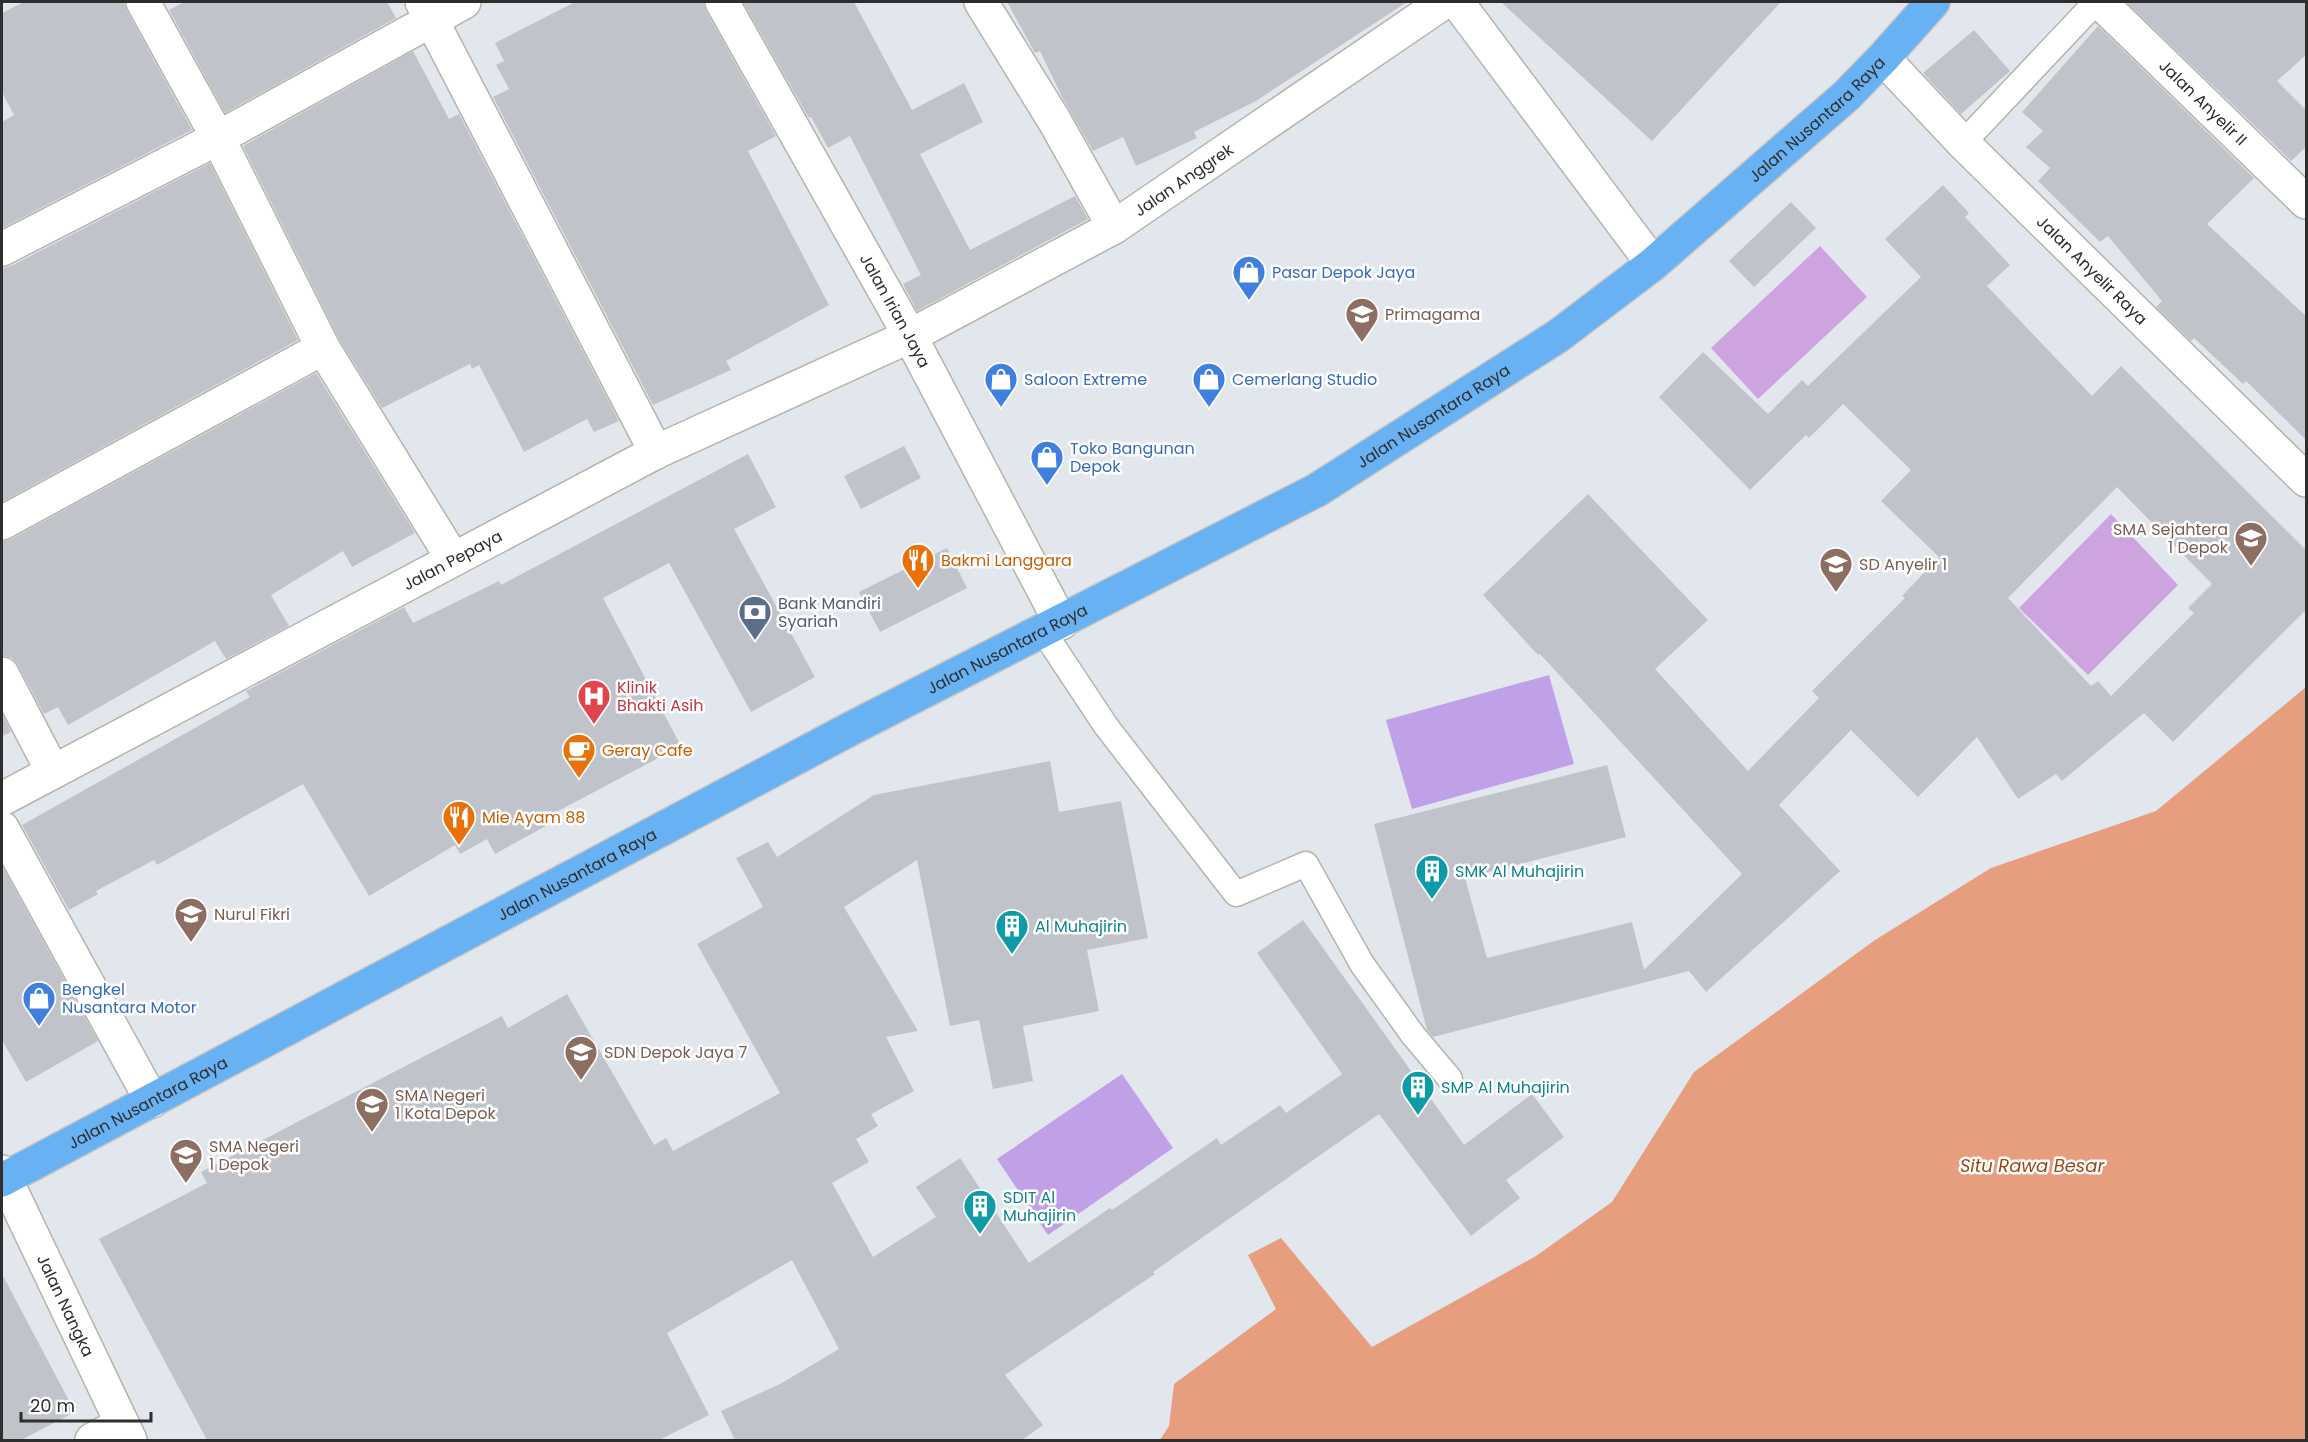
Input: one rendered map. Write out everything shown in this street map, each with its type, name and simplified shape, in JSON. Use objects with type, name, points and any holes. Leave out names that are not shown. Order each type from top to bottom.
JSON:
[{"type":"highway","name":"Jalan Nusantara Raya","points":[[3,1177],[152,1101],[852,728],[1317,490],[1558,336],[1653,264],[1846,96],[1933,2]]},
{"type":"street","points":[[143,2],[218,138],[323,348],[453,558]]},
{"type":"street","points":[[2,249],[218,138],[427,10],[464,2]]},
{"type":"street","name":"Jalan Irian Jaya","points":[[722,2],[910,336],[1052,627]]},
{"type":"street","points":[[981,2],[1054,120],[1114,227]]},
{"type":"street","name":"Jalan Anggrek","points":[[910,336],[1114,227],[1444,2]]},
{"type":"street","points":[[1457,2],[1653,264]]},
{"type":"street","name":"Jalan Anyelir II","points":[[2098,2],[2307,202]]},
{"type":"street","points":[[427,10],[656,452]]},
{"type":"street","name":"Jalan Anyelir Raya","points":[[1883,58],[1963,143],[2307,480]]},
{"type":"street","name":"Jalan Pepaya","points":[[2,799],[656,452],[910,336]]},
{"type":"street","points":[[2,523],[323,348]]},
{"type":"street","points":[[2,674],[53,772]]},
{"type":"street","points":[[2,828],[152,1101]]},
{"type":"street","name":"Jalan Nangka","points":[[3,1177],[126,1432]]},
{"type":"street","points":[[92,1440],[126,1432]]},
{"type":"lane","points":[[1963,143],[2098,2]]},
{"type":"lane","points":[[1052,627],[1106,726],[1236,894],[1306,864],[1362,964],[1413,1035],[1450,1079]]},
{"type":"shaded area","points":[[1820,246],[1867,297],[1758,399],[1711,348]]},
{"type":"shaded area","points":[[2111,514],[2178,585],[2088,675],[2019,608]]},
{"type":"shaded area","points":[[1549,675],[1574,764],[1412,809],[1386,720]]},
{"type":"shaded area","points":[[1122,1074],[1173,1148],[1048,1235],[997,1159]]},
{"type":"water","name":"Situ Rawa Besar","points":[[2306,687],[2306,1440],[1160,1440],[1169,1426],[1174,1384],[1276,1309],[1248,1255],[1281,1238],[1372,1347],[1536,1256],[1612,1202],[1694,1072],[1875,940],[1991,868],[2156,811]]},
{"type":"building","points":[[24,2],[124,2],[192,130],[2,228],[2,122],[14,115],[2,92],[2,13]]},
{"type":"building","points":[[184,2],[387,2],[396,18],[225,113],[169,10]]},
{"type":"building","points":[[575,2],[703,2],[776,136],[748,151],[829,305],[726,361],[731,370],[653,405],[493,97],[509,89],[496,65],[504,61],[495,43]]},
{"type":"building","points":[[743,2],[854,2],[912,110],[964,83],[983,122],[920,154],[970,250],[1075,196],[1088,219],[917,311],[903,284],[921,275],[850,136],[828,148]]},
{"type":"building","points":[[1007,2],[1407,2],[1256,101],[1194,132],[1197,138],[1136,166],[1123,137],[1093,151],[1062,97],[1040,51],[1035,53]]},
{"type":"building","points":[[1501,2],[1781,2],[1652,141]]},
{"type":"building","points":[[2126,2],[2307,2],[2307,54],[2277,81],[2307,111],[2307,146],[2291,161]]},
{"type":"building","points":[[2098,26],[2254,178],[2207,224],[2307,317],[2307,441],[2246,381],[2243,384],[2194,338],[2191,341],[2156,307],[2162,301],[2108,236],[2100,242],[2038,181],[2050,168],[2026,147],[2043,131],[2022,112]]},
{"type":"building","points":[[1974,30],[2010,71],[1961,114],[1923,73]]},
{"type":"building","points":[[413,51],[449,119],[459,114],[619,421],[594,432],[587,419],[524,452],[479,365],[472,369],[470,364],[382,408],[339,339],[243,146]]},
{"type":"building","points":[[210,163],[298,340],[2,502],[2,268],[11,266]]},
{"type":"building","points":[[1943,185],[1969,213],[1965,217],[2010,265],[1987,286],[2092,396],[2121,366],[2307,551],[2307,609],[2173,742],[2144,713],[2062,781],[2056,774],[2018,799],[1977,737],[1918,797],[1851,730],[1779,805],[1840,871],[1706,992],[1689,971],[1433,1037],[1427,1030],[1374,824],[1607,765],[1626,837],[1465,878],[1487,958],[1632,922],[1644,970],[1742,874],[1483,595],[1588,494],[1708,620],[1655,669],[1748,771],[1819,698],[1812,691],[1905,598],[1902,596],[1939,557],[1881,501],[1911,470],[1843,404],[1809,438],[1806,435],[1750,490],[1659,397],[1703,352],[1768,414],[1802,380],[1808,386],[1921,277],[1885,239]],"holes":[[[2117,487],[2212,584],[2188,608],[2194,613],[2111,696],[2098,681],[2091,686],[2008,598]]]},
{"type":"building","points":[[1791,202],[1816,228],[1754,287],[1729,261]]},
{"type":"building","points":[[316,373],[415,533],[352,567],[343,551],[271,595],[289,626],[226,659],[215,641],[68,725],[58,707],[44,714],[18,665],[12,658],[2,655],[2,542]]},
{"type":"building","points":[[904,446],[921,478],[861,509],[844,476]]},
{"type":"building","points":[[748,454],[776,507],[734,529],[815,677],[751,712],[669,563],[603,598],[681,746],[543,819],[546,826],[495,854],[487,839],[460,854],[455,845],[369,896],[303,784],[157,865],[154,860],[96,891],[98,894],[69,910],[22,825],[250,697],[246,691],[404,607],[413,623],[499,581],[501,585]]},
{"type":"building","points":[[947,548],[967,588],[880,632],[859,592]]},
{"type":"building","points":[[2,714],[11,732],[2,736]]},
{"type":"building","points":[[1050,761],[1059,812],[1121,801],[1148,938],[1087,950],[1099,1011],[1023,1026],[1033,1081],[993,1089],[979,1020],[950,1026],[917,860],[844,907],[918,1031],[886,1037],[914,1091],[871,1114],[878,1126],[856,1139],[869,1162],[832,1183],[873,1257],[936,1217],[916,1187],[960,1158],[1029,1263],[1110,1208],[1112,1210],[1217,1138],[1221,1145],[1280,1105],[1286,1113],[1342,1074],[1257,953],[1303,920],[1464,1145],[1532,1094],[1564,1137],[1506,1180],[1520,1198],[1471,1236],[1379,1114],[1153,1272],[1155,1274],[1005,1375],[1043,1425],[1022,1440],[735,1440],[721,1411],[780,1384],[839,1349],[792,1260],[667,1333],[709,1415],[659,1440],[207,1440],[99,1239],[207,1183],[201,1172],[502,1016],[508,1028],[567,994],[654,1145],[666,1138],[673,1151],[780,1093],[697,944],[763,907],[736,858],[768,842],[777,857],[874,795]]},
{"type":"building","points":[[2,866],[98,1041],[26,1082],[2,1040]]},
{"type":"building","points":[[2,1274],[75,1412],[21,1440],[2,1440]]},
{"type":"place","name":"Pasar Depok Jaya","points":[[1249,301]]},
{"type":"place","name":"Primagama","points":[[1362,343]]},
{"type":"place","name":"Saloon Extreme","points":[[1001,408]]},
{"type":"place","name":"Cemerlang Studio","points":[[1209,408]]},
{"type":"place","name":"Toko Bangunan Depok","points":[[1047,486]]},
{"type":"place","name":"SMA Sejahtera 1 Depok","points":[[2251,567]]},
{"type":"place","name":"Bakmi Langgara","points":[[918,589]]},
{"type":"place","name":"SD Anyelir 1","points":[[1836,593]]},
{"type":"place","name":"Bank Mandiri Syariah","points":[[755,641]]},
{"type":"place","name":"Klinik Bhakti Asih","points":[[594,725]]},
{"type":"place","name":"Geray Cafe","points":[[579,779]]},
{"type":"place","name":"Mie Ayam 88","points":[[459,846]]},
{"type":"place","name":"SMK Al Muhajirin","points":[[1432,900]]},
{"type":"place","name":"Nurul Fikri","points":[[191,943]]},
{"type":"place","name":"Al Muhajirin","points":[[1012,955]]},
{"type":"place","name":"Bengkel Nusantara Motor","points":[[39,1027]]},
{"type":"place","name":"SDN Depok Jaya 7","points":[[581,1081]]},
{"type":"place","name":"SMP Al Muhajirin","points":[[1418,1116]]},
{"type":"place","name":"SMA Negeri 1 Kota Depok","points":[[372,1133]]},
{"type":"place","name":"SMA Negeri 1 Depok","points":[[186,1184]]},
{"type":"place","name":"SDIT Al Muhajirin","points":[[980,1235]]}]
